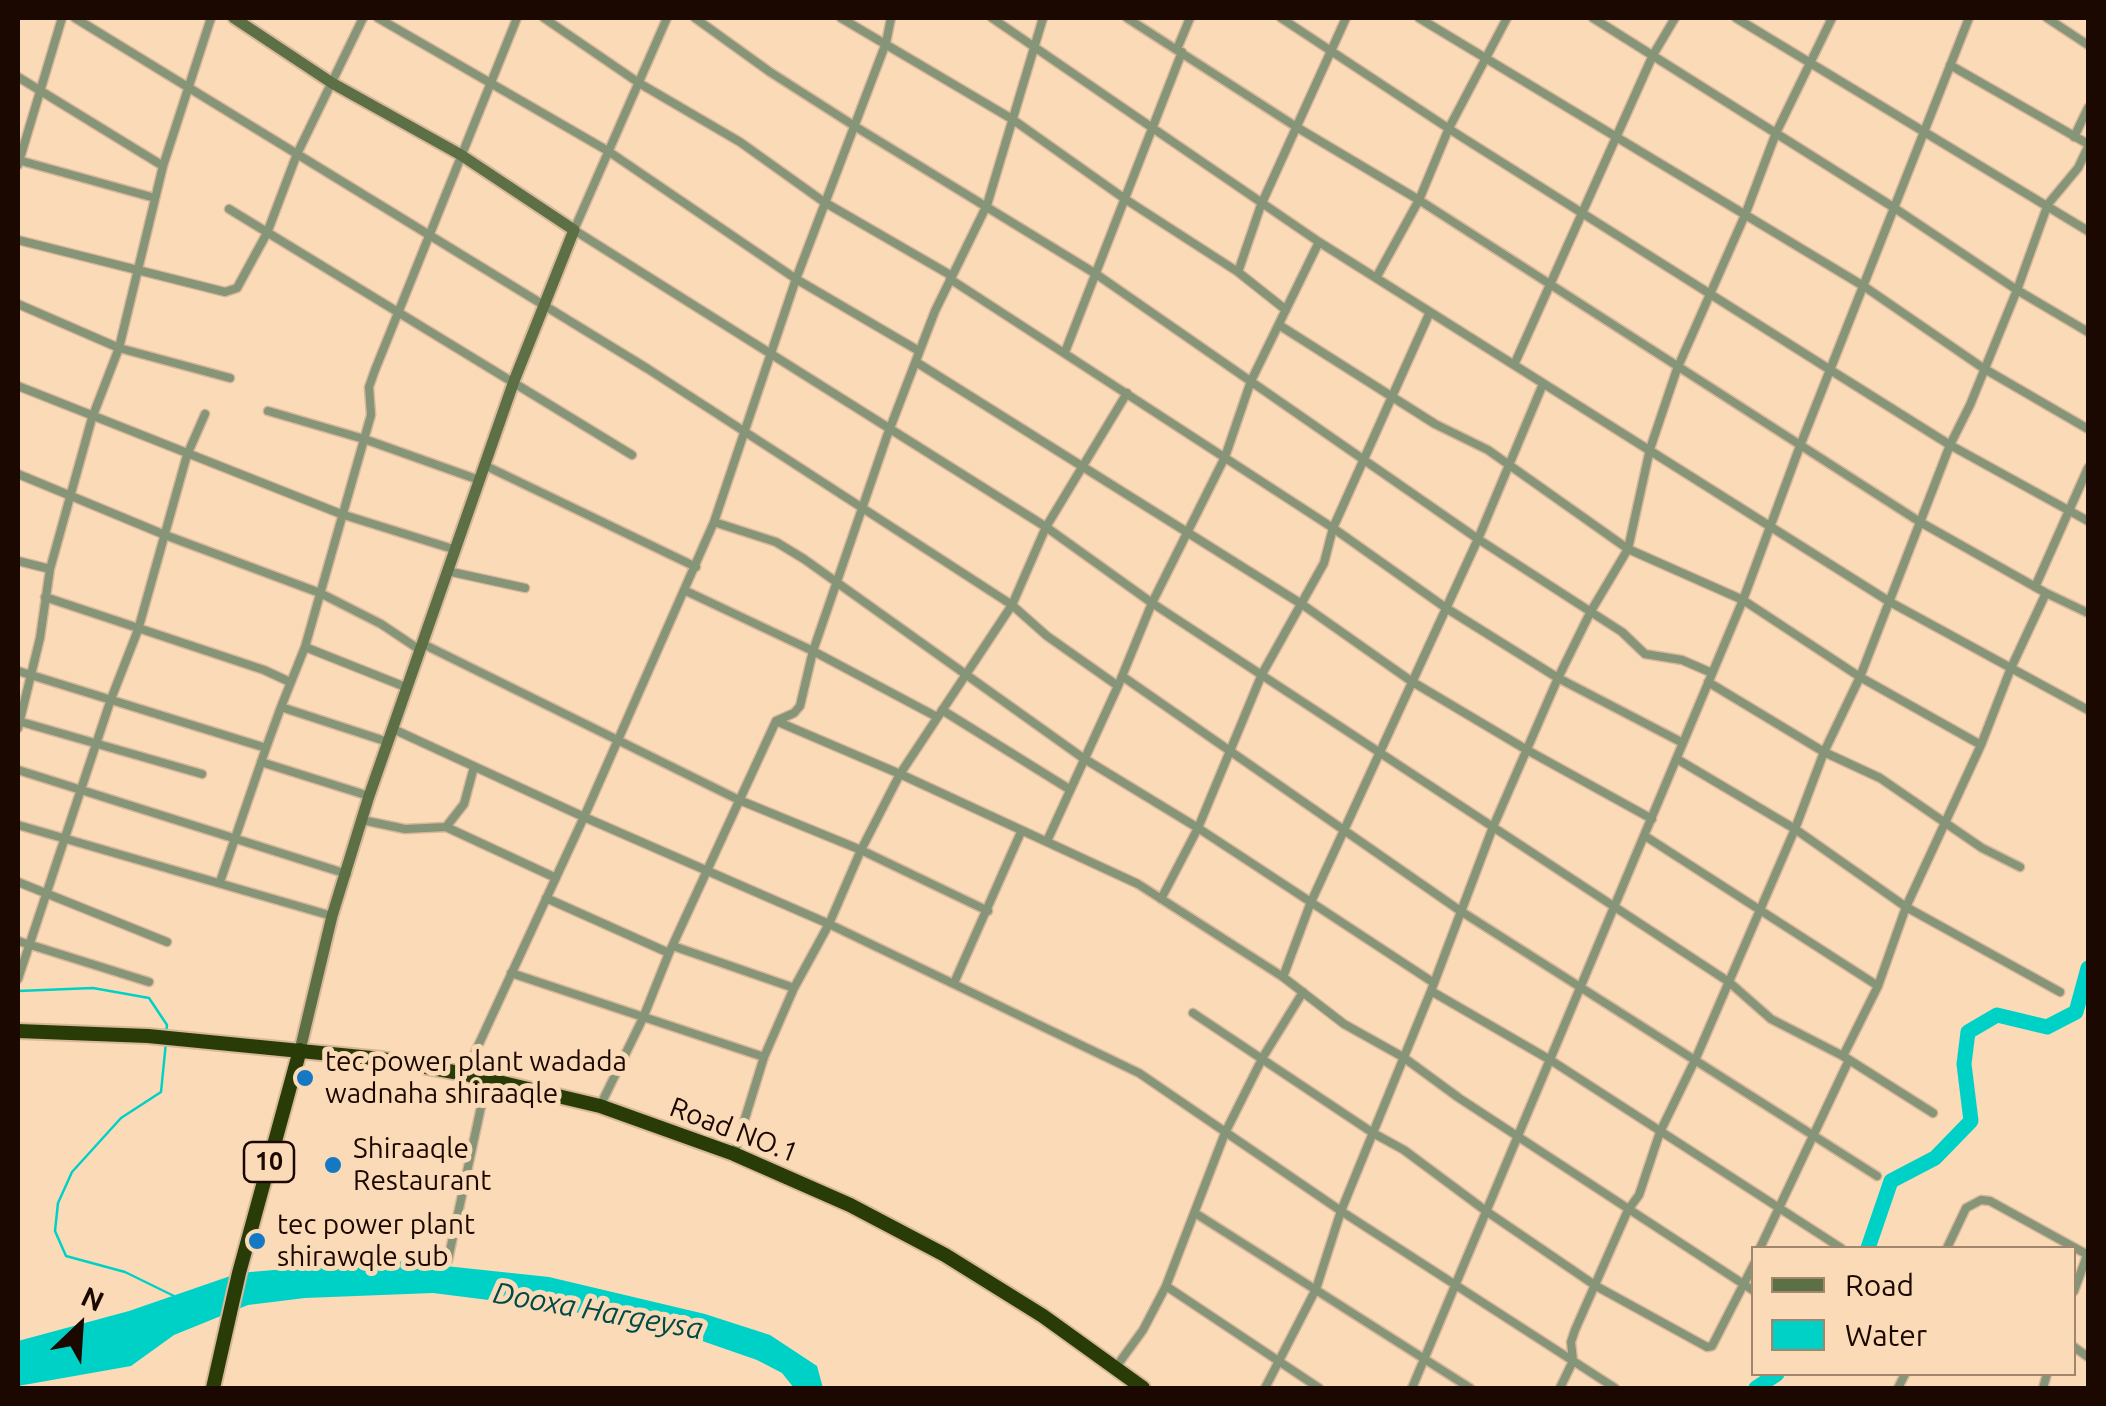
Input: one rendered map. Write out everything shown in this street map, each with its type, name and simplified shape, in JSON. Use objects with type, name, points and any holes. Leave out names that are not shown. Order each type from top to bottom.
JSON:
[{"type":"highway","name":"Road NO.1","points":[[18,1031],[148,1036],[382,1059],[600,1106],[734,1154],[850,1205],[944,1255],[1043,1316],[1143,1388]]},
{"type":"highway","name":"10","points":[[213,1388],[239,1273],[300,1050]]},
{"type":"street","points":[[62,18],[18,162],[156,198]]},
{"type":"street","points":[[76,18],[648,369],[863,507],[1012,605],[1047,636],[1232,752],[1459,910],[1877,1176]]},
{"type":"street","points":[[202,774],[18,723],[32,675],[50,570],[92,418],[119,348],[162,166],[211,18]]},
{"type":"street","points":[[234,18],[332,84],[461,155],[771,356],[1046,526],[1152,603],[1729,982],[1771,1020],[1846,1058],[1933,1113]]},
{"type":"street","points":[[18,240],[224,292],[238,288],[267,233],[297,154],[363,18]]},
{"type":"street","points":[[378,18],[608,151],[796,279],[919,350]]},
{"type":"street","points":[[220,882],[305,647],[371,415],[370,387],[517,18]]},
{"type":"street","points":[[544,18],[639,83],[740,142],[824,202],[951,277],[1334,528],[1446,608],[1558,678],[1683,743]]},
{"type":"street","points":[[300,1050],[332,916],[453,549],[574,230],[667,18]]},
{"type":"street","points":[[695,18],[856,128],[1096,274],[1478,539],[1622,632],[1645,654],[1682,660],[1824,752],[1880,778],[1982,848],[2020,867]]},
{"type":"street","points":[[841,18],[1012,119],[1238,272],[1286,310]]},
{"type":"street","points":[[465,1074],[696,567],[824,202],[856,128],[891,18]]},
{"type":"street","points":[[992,18],[1261,205],[1543,384],[1890,602],[2088,710]]},
{"type":"street","points":[[600,1106],[776,721],[800,706],[813,651],[889,429],[919,350],[987,205],[1043,18]]},
{"type":"street","points":[[1126,18],[1419,200],[1920,522],[2088,613]]},
{"type":"street","points":[[1064,352],[1153,127],[1190,18]]},
{"type":"street","points":[[1281,18],[1832,371],[1950,444],[2088,521]]},
{"type":"street","points":[[1238,272],[1261,205],[1346,18]]},
{"type":"street","points":[[1420,18],[1865,288],[1983,368],[2088,430]]},
{"type":"street","points":[[1376,278],[1419,200],[1449,128],[1507,18]]},
{"type":"street","points":[[1594,18],[2088,332]]},
{"type":"street","points":[[1514,365],[1653,55],[1675,18]]},
{"type":"street","points":[[1736,18],[2088,231]]},
{"type":"street","points":[[1265,1388],[1316,1289],[1341,1211],[1493,828],[1558,678],[1628,549],[1650,449],[1677,368],[1745,215],[1776,133],[1832,18]]},
{"type":"street","points":[[1412,1388],[1743,600],[1969,18]]},
{"type":"street","points":[[2047,18],[2088,44]]},
{"type":"street","points":[[1560,1388],[1573,1360],[1575,1330],[1628,1210],[1640,1194],[1660,1132],[1696,1058],[1824,752],[1860,677],[2048,204],[2078,168],[2088,145],[1950,65]]},
{"type":"street","points":[[18,77],[162,166]]},
{"type":"street","points":[[2074,137],[2088,108]]},
{"type":"street","points":[[229,209],[632,456]]},
{"type":"street","points":[[1047,840],[1152,603],[1224,457],[1251,380],[1319,242]]},
{"type":"street","points":[[18,304],[119,348],[230,378]]},
{"type":"street","points":[[1161,899],[1198,828],[1262,674],[1324,563],[1334,528],[1430,312]]},
{"type":"street","points":[[1279,324],[1436,424],[1488,450],[1628,549],[1743,600],[1860,677],[1981,745]]},
{"type":"street","points":[[916,362],[1303,605],[1412,680],[1652,819]]},
{"type":"street","points":[[1284,977],[1311,902],[1478,539],[1543,384]]},
{"type":"street","points":[[18,386],[342,514],[453,549]]},
{"type":"street","points":[[734,1154],[764,1057],[794,988],[900,774],[1012,605],[1046,526],[1127,393]]},
{"type":"street","points":[[268,411],[479,480]]},
{"type":"street","points":[[18,980],[110,699],[138,630],[187,455],[205,414]]},
{"type":"street","points":[[484,465],[696,567]]},
{"type":"street","points":[[2035,587],[2088,468]]},
{"type":"street","points":[[18,474],[70,498],[320,594],[739,800],[861,850],[988,911]]},
{"type":"street","points":[[714,522],[776,542],[967,673],[1082,758],[1198,828],[1432,987],[1839,1246]]},
{"type":"street","points":[[18,561],[50,570]]},
{"type":"street","points":[[446,571],[525,588]]},
{"type":"street","points":[[686,590],[939,713],[1069,789]]},
{"type":"street","points":[[1761,1246],[1813,1136],[1878,986],[1906,907],[2046,593]]},
{"type":"street","points":[[45,598],[290,682]]},
{"type":"street","points":[[305,647],[408,688]]},
{"type":"street","points":[[18,671],[266,748]]},
{"type":"street","points":[[281,707],[388,742]]},
{"type":"street","points":[[776,721],[1138,884],[1284,977],[1344,1024],[1403,1057],[1751,1289]]},
{"type":"street","points":[[394,729],[584,818],[829,924],[1139,1074],[1341,1211],[1615,1388]]},
{"type":"street","points":[[1677,758],[1795,828],[1906,907],[2060,992]]},
{"type":"street","points":[[262,762],[369,796]]},
{"type":"street","points":[[446,826],[464,804],[474,767]]},
{"type":"street","points":[[18,770],[346,874]]},
{"type":"street","points":[[362,820],[405,828],[446,826],[556,878]]},
{"type":"street","points":[[18,825],[332,916]]},
{"type":"street","points":[[954,983],[1021,832]]},
{"type":"street","points":[[1645,836],[1878,986]]},
{"type":"street","points":[[18,882],[168,942]]},
{"type":"street","points":[[546,898],[671,949],[794,988]]},
{"type":"street","points":[[18,941],[149,982]]},
{"type":"street","points":[[511,973],[764,1057]]},
{"type":"street","points":[[1116,1367],[1143,1330],[1166,1286],[1226,1133],[1262,1057],[1302,992]]},
{"type":"street","points":[[1194,1013],[1443,1176],[1486,1211],[1596,1286],[1710,1347],[1751,1270]]},
{"type":"street","points":[[448,1260],[486,1079]]},
{"type":"street","points":[[1949,1246],[1966,1208],[1981,1200],[1990,1201],[2073,1246]]},
{"type":"street","points":[[1195,1213],[1470,1388]]},
{"type":"street","points":[[2076,1286],[2088,1254]]},
{"type":"street","points":[[1166,1286],[1318,1388]]},
{"type":"water","name":"Dooxa Hargeysa","points":[[389,1260],[549,1277],[705,1314],[770,1335],[817,1366],[823,1388],[794,1388],[782,1373],[757,1360],[662,1327],[433,1293],[305,1298],[248,1305],[174,1335],[131,1366],[18,1386],[18,1341],[129,1311],[239,1273]]},
{"type":"waterway","points":[[1869,1246],[1891,1181],[1935,1158],[1971,1121],[1964,1064],[1968,1032],[1997,1015],[2047,1027],[2076,1012],[2088,968]]},
{"type":"waterway","points":[[18,991],[93,988],[149,998],[167,1025],[166,1034]]},
{"type":"waterway","points":[[166,1042],[161,1092],[121,1118],[72,1172],[58,1203],[55,1231],[66,1256],[125,1272],[174,1296]]},
{"type":"waterway","points":[[1756,1388],[1774,1376]]},
{"type":"place","name":"tec power plant wadada wadnaha shiraaqle","points":[[305,1078]]},
{"type":"place","name":"Shiraaqle Restaurant","points":[[333,1165]]},
{"type":"place","name":"tec power plant shirawqle sub","points":[[257,1241]]}]
